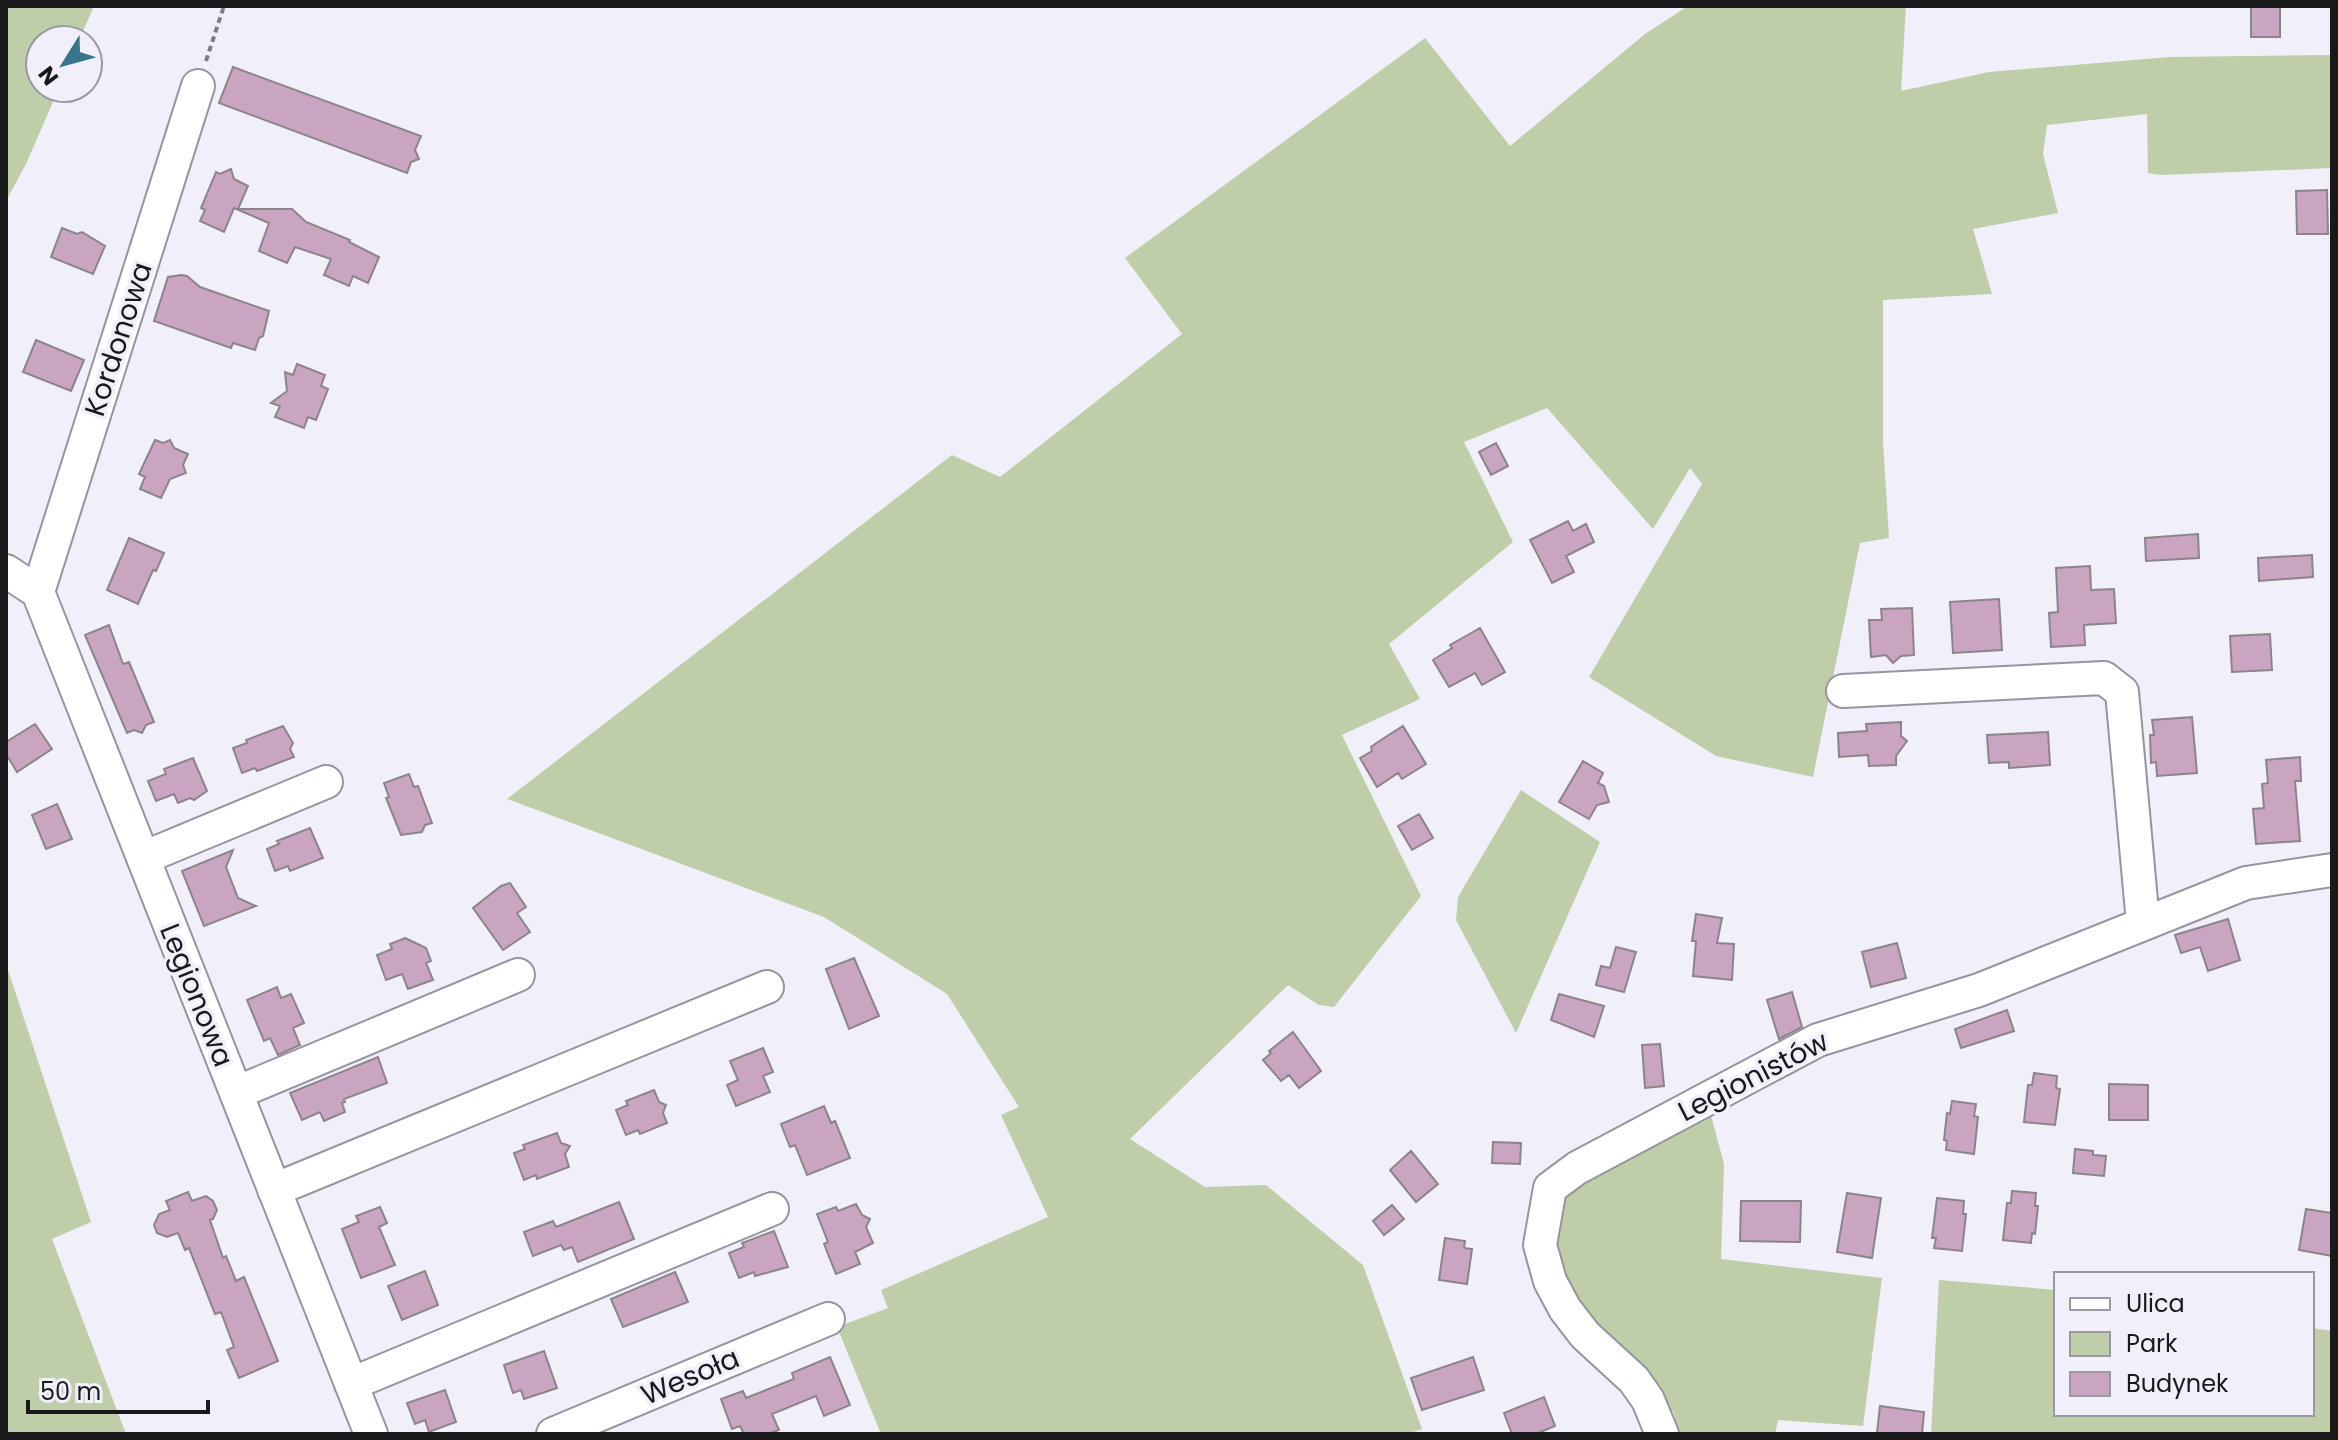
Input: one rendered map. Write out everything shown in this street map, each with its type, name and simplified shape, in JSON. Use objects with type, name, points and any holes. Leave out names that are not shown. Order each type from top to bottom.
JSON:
[{"type":"street","name":"Kordonowa","points":[[38,592],[198,86]]},
{"type":"street","points":[[6,571],[38,592]]},
{"type":"street","name":"Legionowa","points":[[38,592],[371,1434]]},
{"type":"street","points":[[1843,691],[2104,678],[2122,692],[2143,923]]},
{"type":"street","points":[[143,858],[326,782]]},
{"type":"street","name":"Legionistów","points":[[1662,1434],[1648,1400],[1634,1380],[1585,1335],[1565,1309],[1550,1281],[1540,1245],[1550,1188],[1577,1168],[1818,1040],[1979,990],[2246,883],[2332,870]]},
{"type":"street","points":[[236,1093],[518,975]]},
{"type":"street","points":[[274,1190],[767,987]]},
{"type":"street","points":[[351,1384],[772,1209]]},
{"type":"street","name":"Wesoła","points":[[553,1434],[828,1319]]},
{"type":"path","points":[[198,86],[224,6]]},
{"type":"green space","points":[[6,6],[94,6],[86,24],[24,24],[24,104],[52,104],[6,201]]},
{"type":"green space","points":[[1688,6],[1906,6],[1901,91],[1989,72],[2170,57],[2332,55],[2332,168],[2161,175],[2148,173],[2147,114],[2047,125],[2043,154],[2058,213],[1973,229],[1992,294],[1883,300],[1883,442],[1889,538],[1860,543],[1813,777],[1716,756],[1589,677],[1702,484],[1690,468],[1653,529],[1547,408],[1464,442],[1513,542],[1389,644],[1420,699],[1342,735],[1421,896],[1334,1007],[1319,1005],[1288,985],[1130,1139],[1205,1187],[1266,1185],[1363,1265],[1422,1429],[1407,1434],[881,1434],[837,1327],[888,1308],[881,1290],[1048,1217],[1001,1115],[1019,1107],[947,994],[824,917],[507,799],[952,455],[1000,477],[1182,334],[1125,258],[1425,38],[1510,146],[1645,34]]},
{"type":"green space","points":[[1521,790],[1600,842],[1516,1033],[1456,920],[1458,897]]},
{"type":"green space","points":[[6,964],[91,1222],[52,1239],[126,1434],[6,1434]]},
{"type":"green space","points":[[1709,1108],[1724,1164],[1721,1259],[1882,1278],[1863,1426],[1778,1420],[1775,1434],[1678,1434],[1674,1413],[1577,1311],[1556,1274],[1556,1211],[1569,1185]]},
{"type":"green space","points":[[1939,1280],[2054,1290],[2054,1416],[2314,1416],[2314,1328],[2332,1331],[2332,1434],[1931,1434]]},
{"type":"building","points":[[2251,6],[2280,6],[2280,37],[2251,37]]},
{"type":"building","points":[[233,67],[421,136],[415,150],[419,159],[411,162],[407,173],[219,103]]},
{"type":"building","points":[[231,169],[234,179],[248,186],[238,209],[292,209],[306,222],[350,240],[379,257],[368,283],[353,276],[349,286],[324,275],[331,259],[295,247],[287,263],[259,251],[269,223],[234,208],[224,232],[200,221],[205,210],[201,208],[216,172],[220,174]]},
{"type":"building","points":[[2327,190],[2328,234],[2297,234],[2296,191]]},
{"type":"building","points":[[62,228],[77,234],[82,232],[105,246],[93,274],[51,257]]},
{"type":"building","points":[[181,275],[200,287],[269,311],[263,336],[259,338],[255,350],[233,343],[231,348],[154,321],[168,277]]},
{"type":"building","points":[[36,340],[84,360],[71,391],[23,372]]},
{"type":"building","points":[[297,364],[325,375],[321,386],[328,389],[316,420],[308,417],[304,428],[275,417],[280,406],[271,403],[287,391],[285,372],[293,375]]},
{"type":"building","points":[[155,440],[163,443],[170,440],[174,448],[188,454],[183,465],[186,473],[170,479],[161,498],[140,489],[145,477],[139,474]]},
{"type":"building","points":[[1496,443],[1508,466],[1491,475],[1479,452]]},
{"type":"building","points":[[1568,521],[1573,531],[1586,524],[1594,542],[1566,556],[1574,572],[1552,583],[1530,540]]},
{"type":"building","points":[[2198,534],[2199,558],[2146,561],[2145,538]]},
{"type":"building","points":[[129,538],[164,553],[138,604],[107,590]]},
{"type":"building","points":[[2312,555],[2313,577],[2259,581],[2258,558]]},
{"type":"building","points":[[2090,566],[2091,590],[2114,589],[2116,623],[2084,625],[2085,645],[2051,647],[2049,613],[2058,612],[2056,568]]},
{"type":"building","points":[[1999,599],[2002,650],[1953,653],[1950,602]]},
{"type":"building","points":[[1912,608],[1914,655],[1901,656],[1893,663],[1886,655],[1871,657],[1869,620],[1882,620],[1881,609]]},
{"type":"building","points":[[109,625],[123,664],[129,662],[154,722],[146,725],[142,733],[134,730],[127,733],[85,635]]},
{"type":"building","points":[[1480,628],[1505,672],[1482,685],[1475,673],[1449,687],[1433,660],[1452,648],[1450,645]]},
{"type":"building","points":[[2270,634],[2272,670],[2232,672],[2230,636]]},
{"type":"building","points":[[2192,717],[2197,773],[2157,776],[2156,762],[2151,763],[2152,720]]},
{"type":"building","points":[[1901,722],[1901,736],[1907,741],[1896,756],[1896,765],[1869,766],[1868,755],[1839,757],[1838,733],[1867,731],[1866,724]]},
{"type":"building","points":[[35,724],[52,749],[17,772],[6,754],[6,742]]},
{"type":"building","points":[[283,726],[293,743],[290,749],[294,757],[257,771],[255,768],[242,773],[233,748]]},
{"type":"building","points":[[1403,726],[1426,764],[1402,779],[1398,773],[1377,787],[1360,758]]},
{"type":"building","points":[[2048,732],[2050,765],[2009,768],[2009,762],[1989,763],[1987,735]]},
{"type":"building","points":[[2300,757],[2301,781],[2295,781],[2300,841],[2256,844],[2253,809],[2264,808],[2262,784],[2268,783],[2266,760]]},
{"type":"building","points":[[193,758],[207,791],[194,800],[190,798],[178,803],[174,794],[156,801],[148,781],[166,774],[164,769]]},
{"type":"building","points":[[1583,761],[1603,773],[1598,783],[1604,786],[1609,802],[1597,805],[1589,819],[1559,802]]},
{"type":"building","points":[[409,774],[414,787],[418,786],[432,823],[425,825],[422,832],[401,835],[386,798],[389,797],[384,783]]},
{"type":"building","points":[[57,804],[72,839],[46,849],[32,815]]},
{"type":"building","points":[[1419,814],[1433,838],[1412,850],[1398,826]]},
{"type":"building","points":[[310,828],[323,858],[290,871],[288,866],[275,871],[267,849],[279,844],[277,841]]},
{"type":"building","points":[[233,850],[226,867],[238,898],[256,906],[204,926],[182,871]]},
{"type":"building","points":[[510,883],[526,907],[517,913],[530,932],[503,950],[473,908],[501,886]]},
{"type":"building","points":[[1696,914],[1722,918],[1717,943],[1734,944],[1732,980],[1693,976],[1696,941],[1692,941]]},
{"type":"building","points":[[2228,919],[2240,960],[2208,971],[2200,947],[2181,953],[2175,935]]},
{"type":"building","points":[[405,938],[426,948],[431,961],[426,963],[433,980],[408,989],[402,974],[386,980],[377,955],[392,949],[390,944]]},
{"type":"building","points":[[1897,943],[1906,978],[1871,987],[1862,952]]},
{"type":"building","points":[[1616,947],[1636,952],[1624,992],[1596,985],[1601,966],[1610,968]]},
{"type":"building","points":[[854,958],[879,1016],[849,1029],[826,969]]},
{"type":"building","points":[[277,987],[281,998],[291,994],[304,1023],[293,1028],[300,1045],[278,1055],[270,1038],[264,1041],[247,1000]]},
{"type":"building","points":[[1792,992],[1802,1027],[1779,1039],[1767,1000]]},
{"type":"building","points":[[1559,994],[1604,1006],[1594,1037],[1551,1020]]},
{"type":"building","points":[[2007,1010],[2014,1031],[1961,1048],[1955,1029]]},
{"type":"building","points":[[1293,1032],[1321,1071],[1299,1088],[1289,1075],[1281,1081],[1263,1060],[1271,1053],[1269,1051]]},
{"type":"building","points":[[1660,1044],[1664,1086],[1645,1088],[1642,1045]]},
{"type":"building","points":[[763,1048],[773,1072],[763,1076],[770,1092],[736,1106],[727,1085],[738,1080],[730,1061]]},
{"type":"building","points":[[378,1057],[387,1083],[344,1099],[345,1112],[324,1121],[320,1112],[302,1120],[290,1093]]},
{"type":"building","points":[[2034,1073],[2057,1076],[2056,1088],[2060,1089],[2055,1125],[2024,1122],[2028,1085],[2032,1085]]},
{"type":"building","points":[[2109,1084],[2148,1085],[2148,1120],[2109,1120]]},
{"type":"building","points":[[654,1090],[659,1102],[666,1105],[663,1113],[667,1123],[640,1134],[638,1130],[626,1135],[616,1110],[628,1105],[626,1101]]},
{"type":"building","points":[[1952,1101],[1976,1104],[1974,1116],[1978,1117],[1974,1154],[1946,1150],[1947,1113],[1950,1114]]},
{"type":"building","points":[[824,1106],[831,1123],[835,1121],[850,1158],[807,1175],[795,1145],[790,1147],[781,1124]]},
{"type":"building","points":[[557,1133],[561,1143],[570,1146],[565,1154],[569,1167],[537,1179],[536,1175],[524,1180],[514,1153],[525,1149],[523,1145]]},
{"type":"building","points":[[1493,1142],[1521,1143],[1520,1164],[1492,1163]]},
{"type":"building","points":[[2075,1149],[2106,1156],[2104,1176],[2073,1173]]},
{"type":"building","points":[[1411,1151],[1438,1184],[1416,1202],[1390,1170]]},
{"type":"building","points":[[2012,1191],[2036,1193],[2035,1206],[2038,1206],[2031,1243],[2003,1240],[2007,1203],[2011,1203]]},
{"type":"building","points":[[188,1192],[192,1201],[206,1196],[213,1201],[217,1210],[210,1220],[223,1258],[226,1256],[236,1281],[244,1277],[278,1361],[239,1378],[227,1350],[234,1347],[221,1312],[215,1314],[189,1248],[185,1250],[178,1233],[167,1237],[157,1233],[154,1225],[159,1214],[170,1210],[166,1201]]},
{"type":"building","points":[[1847,1193],[1881,1198],[1872,1258],[1837,1252]]},
{"type":"building","points":[[1937,1198],[1964,1201],[1963,1214],[1966,1214],[1962,1251],[1934,1248],[1936,1238],[1932,1238]]},
{"type":"building","points":[[1741,1201],[1801,1201],[1800,1242],[1740,1241]]},
{"type":"building","points":[[619,1202],[634,1239],[578,1262],[572,1247],[564,1250],[561,1245],[533,1256],[524,1232],[553,1221],[556,1227]]},
{"type":"building","points":[[856,1204],[862,1215],[870,1219],[866,1227],[873,1243],[855,1252],[860,1264],[836,1274],[817,1214]]},
{"type":"building","points":[[1392,1205],[1404,1219],[1384,1235],[1373,1221]]},
{"type":"building","points":[[380,1207],[387,1223],[379,1227],[395,1265],[361,1278],[342,1229],[359,1222],[356,1216]]},
{"type":"building","points":[[2306,1209],[2332,1213],[2332,1256],[2299,1250]]},
{"type":"building","points":[[774,1231],[788,1267],[755,1276],[754,1272],[739,1278],[729,1253],[744,1247],[742,1243]]},
{"type":"building","points":[[1445,1238],[1465,1241],[1464,1248],[1472,1249],[1467,1284],[1439,1280]]},
{"type":"building","points":[[425,1271],[438,1305],[402,1320],[388,1286]]},
{"type":"building","points":[[675,1272],[688,1302],[623,1327],[611,1299]]},
{"type":"building","points":[[544,1351],[557,1388],[524,1399],[521,1390],[513,1393],[504,1365]]},
{"type":"building","points":[[830,1357],[850,1405],[824,1416],[816,1396],[772,1414],[779,1430],[768,1434],[744,1434],[740,1426],[732,1429],[721,1399],[743,1391],[746,1398],[794,1379],[792,1373]]},
{"type":"building","points":[[1473,1357],[1484,1390],[1422,1410],[1411,1378]]},
{"type":"building","points":[[445,1390],[456,1422],[429,1432],[425,1420],[415,1424],[407,1403]]},
{"type":"building","points":[[1544,1397],[1555,1426],[1536,1434],[1512,1434],[1504,1413]]},
{"type":"building","points":[[1880,1406],[1924,1412],[1922,1434],[1877,1433]]}]
